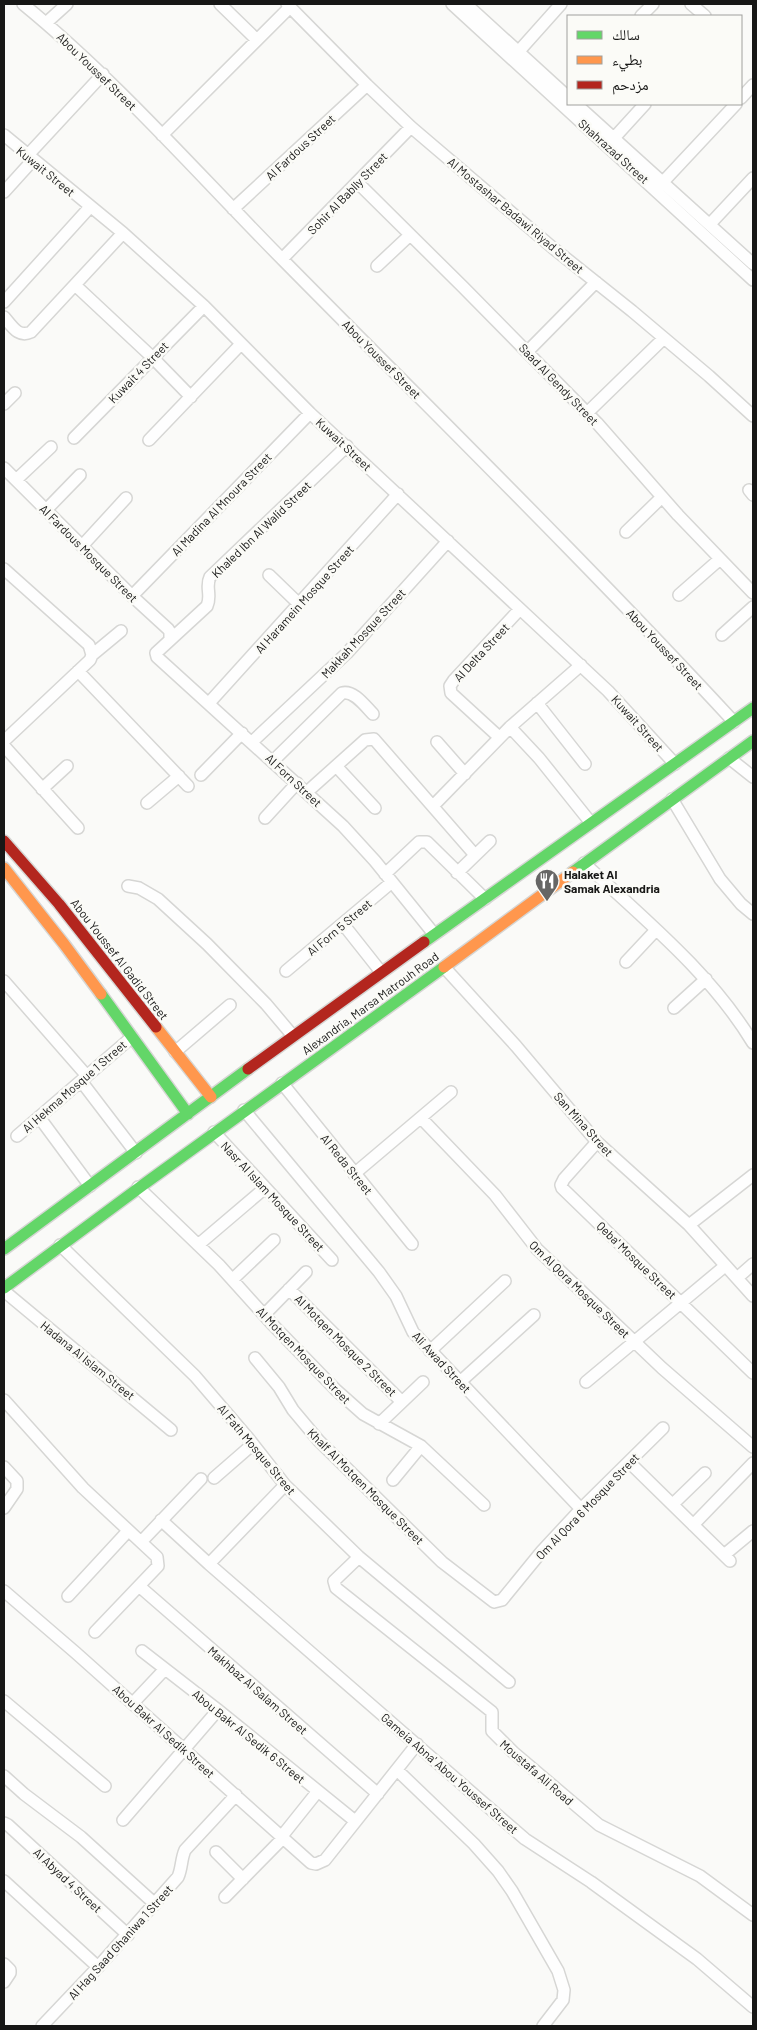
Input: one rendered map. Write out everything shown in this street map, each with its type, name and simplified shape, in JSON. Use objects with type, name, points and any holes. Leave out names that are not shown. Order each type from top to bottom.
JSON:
[{"type":"main road","name":"Alexandria, Marsa Matrouh Road","points":[[4,1249],[294,1036],[371,985],[381,972],[753,708]]},
{"type":"main road","name":"Alexandria, Marsa Matrouh Road","points":[[7,1284],[282,1084],[386,1004],[444,967],[672,798],[753,741]]},
{"type":"main road","name":"Abou Youssef Al Gadid Street","points":[[4,841],[59,904],[211,1097]]},
{"type":"main road","points":[[4,868],[64,944],[188,1114]]},
{"type":"street","name":"Abou Youssef Street","points":[[23,4],[103,74],[282,259],[655,637],[734,722]]},
{"type":"street","points":[[46,23],[67,4]]},
{"type":"street","points":[[220,4],[257,40]]},
{"type":"street","name":"Shahrazad Street","points":[[452,4],[475,18],[519,51],[567,96]]},
{"type":"street","name":"Shahrazad Street","points":[[466,4],[475,18],[567,100]]},
{"type":"street","points":[[519,51],[561,4]]},
{"type":"street","points":[[642,15],[652,4]]},
{"type":"street","points":[[691,4],[704,15]]},
{"type":"street","points":[[162,135],[257,40],[289,5]]},
{"type":"street","name":"Al Mostashar Badawi Riyad Street","points":[[289,5],[367,85],[411,126],[553,248],[664,338],[753,416]]},
{"type":"street","points":[[4,192],[30,158],[103,74]]},
{"type":"street","name":"Al Fardous Street","points":[[233,209],[367,85]]},
{"type":"street","points":[[742,97],[753,85]]},
{"type":"street","name":"Shahrazad Street","points":[[572,105],[665,188],[710,224],[753,264]]},
{"type":"street","name":"Shahrazad Street","points":[[577,105],[665,188],[753,280]]},
{"type":"street","points":[[614,138],[644,105]]},
{"type":"street","points":[[665,188],[735,105]]},
{"type":"street","name":"Sohir Al Bablly Street","points":[[282,259],[411,126]]},
{"type":"street","name":"Kuwait Street","points":[[4,136],[123,233],[204,306],[310,412],[608,690],[674,764]]},
{"type":"street","points":[[710,224],[753,178]]},
{"type":"street","name":"Saad Al Gendy Street","points":[[357,182],[587,413],[662,497],[753,593]]},
{"type":"street","points":[[4,302],[90,207]]},
{"type":"street","points":[[4,317],[17,332],[22,334],[32,332],[123,233]]},
{"type":"street","points":[[377,266],[410,235]]},
{"type":"street","points":[[527,352],[596,282]]},
{"type":"street","points":[[75,285],[152,357],[191,397]]},
{"type":"street","name":"Kuwait 4 Street","points":[[74,438],[204,306]]},
{"type":"street","points":[[587,413],[664,338]]},
{"type":"street","points":[[150,440],[241,344]]},
{"type":"street","points":[[4,404],[15,393]]},
{"type":"street","name":"Al Madina Al Mnoura Street","points":[[132,596],[310,412]]},
{"type":"street","name":"Khaled Ibn Al Walid Street","points":[[170,638],[208,606],[210,577],[347,446]]},
{"type":"street","points":[[16,480],[51,447]]},
{"type":"street","name":"Al Fardous Mosque Street","points":[[4,468],[132,596],[168,629],[170,638]]},
{"type":"street","points":[[46,510],[80,475]]},
{"type":"street","name":"Al Haramein Mosque Street","points":[[209,703],[398,494]]},
{"type":"street","points":[[626,532],[662,497]]},
{"type":"street","points":[[82,546],[126,498]]},
{"type":"street","name":"Makkah Mosque Street","points":[[252,742],[348,653],[448,540]]},
{"type":"street","points":[[679,595],[720,559]]},
{"type":"street","points":[[4,569],[89,646],[92,655]]},
{"type":"street","points":[[269,575],[299,604]]},
{"type":"street","points":[[722,635],[753,607]]},
{"type":"street","name":"Al Delta Street","points":[[498,737],[451,693],[450,686],[520,609]]},
{"type":"street","points":[[4,741],[90,660],[92,655],[121,632]]},
{"type":"street","name":"Al Forn Street","points":[[170,638],[157,650],[157,656],[343,826],[389,878],[434,934]]},
{"type":"street","points":[[432,806],[465,774],[498,737],[581,665]]},
{"type":"street","points":[[78,671],[188,786]]},
{"type":"street","points":[[273,761],[346,692],[353,695],[373,714]]},
{"type":"street","points":[[537,702],[585,764]]},
{"type":"street","points":[[510,726],[539,758],[591,823]]},
{"type":"street","points":[[201,775],[242,732]]},
{"type":"street","points":[[307,792],[365,740],[374,739],[475,855]]},
{"type":"street","points":[[438,742],[465,774]]},
{"type":"street","points":[[4,746],[78,828]]},
{"type":"street","points":[[729,758],[753,777]]},
{"type":"street","points":[[42,788],[67,766]]},
{"type":"street","points":[[336,766],[375,808]]},
{"type":"street","points":[[147,803],[179,776]]},
{"type":"street","points":[[265,818],[297,783]]},
{"type":"street","points":[[672,798],[720,879],[741,904],[753,914]]},
{"type":"street","points":[[485,899],[457,873],[490,840]]},
{"type":"street","name":"Al Forn 5 Street","points":[[286,971],[343,924],[389,878],[419,842],[423,841],[430,845],[457,873]]},
{"type":"street","points":[[584,863],[694,965],[731,1010],[753,1043]]},
{"type":"street","points":[[128,886],[139,888],[158,899],[207,944],[266,1004],[294,1036]]},
{"type":"street","points":[[343,924],[381,972]]},
{"type":"street","points":[[626,962],[656,930]]},
{"type":"street","name":"San Mina Street","points":[[444,967],[516,1046],[597,1142],[689,1225],[753,1296]]},
{"type":"street","points":[[674,1008],[706,979]]},
{"type":"street","points":[[4,981],[84,1079],[136,1153]]},
{"type":"street","points":[[175,1052],[230,1005]]},
{"type":"street","name":"Al Hekma Mosque 1 Street","points":[[17,1136],[132,1037]]},
{"type":"street","name":"Al Reda Street","points":[[282,1084],[412,1244]]},
{"type":"street","points":[[354,1174],[451,1092]]},
{"type":"street","name":"Ali Awad Street","points":[[244,1110],[379,1272],[396,1296],[413,1332],[581,1509]]},
{"type":"street","points":[[38,1117],[90,1186]]},
{"type":"street","name":"Om Al Qora Mosque Street","points":[[420,1118],[494,1195],[537,1249],[635,1342],[753,1447]]},
{"type":"street","name":"Nasr Al Islam Mosque Street","points":[[214,1132],[332,1260]]},
{"type":"street","name":"Qeba' Mosque Street","points":[[597,1142],[564,1179],[561,1185],[562,1188],[753,1373]]},
{"type":"street","points":[[689,1225],[753,1175]]},
{"type":"street","name":"Al Motqen Mosque Street","points":[[138,1187],[232,1279],[336,1390],[363,1414],[421,1446],[484,1505]]},
{"type":"street","points":[[198,1245],[265,1188]]},
{"type":"street","points":[[232,1279],[274,1240]]},
{"type":"street","name":"Al Fath Mosque Street","points":[[60,1245],[195,1376],[253,1444],[285,1486],[359,1558],[509,1682]]},
{"type":"street","points":[[737,1278],[753,1264]]},
{"type":"street","points":[[586,1382],[725,1266]]},
{"type":"street","points":[[264,1315],[306,1272]]},
{"type":"street","points":[[430,1351],[505,1281]]},
{"type":"street","name":"Hadana Al Islam Street","points":[[7,1284],[171,1430]]},
{"type":"street","name":"Al Motqen Mosque 2 Street","points":[[289,1289],[402,1402]]},
{"type":"street","points":[[460,1382],[534,1315]]},
{"type":"street","name":"Khalf Al Motqen Mosque Street","points":[[255,1358],[279,1387],[293,1410],[318,1441],[442,1562],[490,1600]]},
{"type":"street","points":[[379,1424],[423,1382]]},
{"type":"street","points":[[4,1400],[83,1488],[157,1557],[159,1562],[158,1566],[96,1632]]},
{"type":"street","name":"Om Al Qora 6 Mosque Street","points":[[490,1600],[494,1602],[502,1600],[542,1551],[581,1509],[663,1428]]},
{"type":"street","points":[[214,1478],[253,1444]]},
{"type":"street","points":[[393,1480],[421,1446]]},
{"type":"street","points":[[629,1462],[727,1558],[753,1531]]},
{"type":"street","points":[[693,1525],[753,1463]]},
{"type":"street","points":[[4,1467],[17,1481],[17,1489],[4,1508]]},
{"type":"street","points":[[673,1504],[705,1473]]},
{"type":"street","points":[[141,1542],[201,1479]]},
{"type":"street","points":[[209,1564],[285,1486]]},
{"type":"street","name":"Gameia Abna' Abou Youssef Street","points":[[162,1520],[209,1564],[525,1839],[592,1882],[697,1959],[752,2003]]},
{"type":"street","points":[[68,1596],[128,1531]]},
{"type":"street","name":"Moustafa Ali Road","points":[[359,1558],[334,1581],[336,1588],[492,1712],[492,1731],[513,1752],[599,1825],[637,1846],[700,1876],[753,1916]]},
{"type":"street","name":"Makhbaz Al Salam Street","points":[[139,1586],[378,1794]]},
{"type":"street","name":"Abou Bakr Al Sedik Street","points":[[4,1591],[311,1863],[316,1864],[325,1860],[355,1821]]},
{"type":"street","name":"Abou Bakr Al Sedik 6 Street","points":[[142,1651],[355,1821]]},
{"type":"street","points":[[132,1703],[164,1669]]},
{"type":"street","points":[[4,1701],[105,1786]]},
{"type":"street","points":[[123,1820],[218,1710]]},
{"type":"street","points":[[355,1821],[416,1744]]},
{"type":"street","points":[[397,1770],[474,1844],[498,1871],[512,1891],[558,1971],[564,1990],[563,2000],[543,2026]]},
{"type":"street","points":[[4,1776],[24,1794],[81,1837],[155,1904]]},
{"type":"street","points":[[225,1897],[282,1837],[318,1791]]},
{"type":"street","name":"Al Hag Saad Ghaniwa 1 Street","points":[[42,2026],[128,1935],[178,1877],[182,1868],[181,1858],[185,1850],[236,1795]]},
{"type":"street","name":"Al Abyad 4 Street","points":[[6,1824],[128,1935]]},
{"type":"street","points":[[216,1852],[243,1879]]},
{"type":"street","points":[[4,1881],[98,1967]]},
{"type":"street","points":[[4,1982],[10,1973],[6,1965]]},
{"type":"traffic: fast","points":[[424,942],[753,708]]},
{"type":"traffic: fast","points":[[573,872],[753,741]]},
{"type":"traffic: fast","points":[[4,1288],[444,967]]},
{"type":"traffic: fast","points":[[101,994],[188,1114]]},
{"type":"traffic: fast","points":[[4,1249],[248,1069]]},
{"type":"traffic: slow","points":[[4,868],[101,994]]},
{"type":"traffic: slow","points":[[444,967],[573,872]]},
{"type":"traffic: slow","points":[[156,1027],[211,1097]]},
{"type":"traffic: jam","points":[[4,841],[59,904],[156,1027]]},
{"type":"traffic: jam","points":[[248,1069],[424,942]]},
{"type":"place","name":"Halaket Al Samak Alexandria","points":[[547,902]]}]
